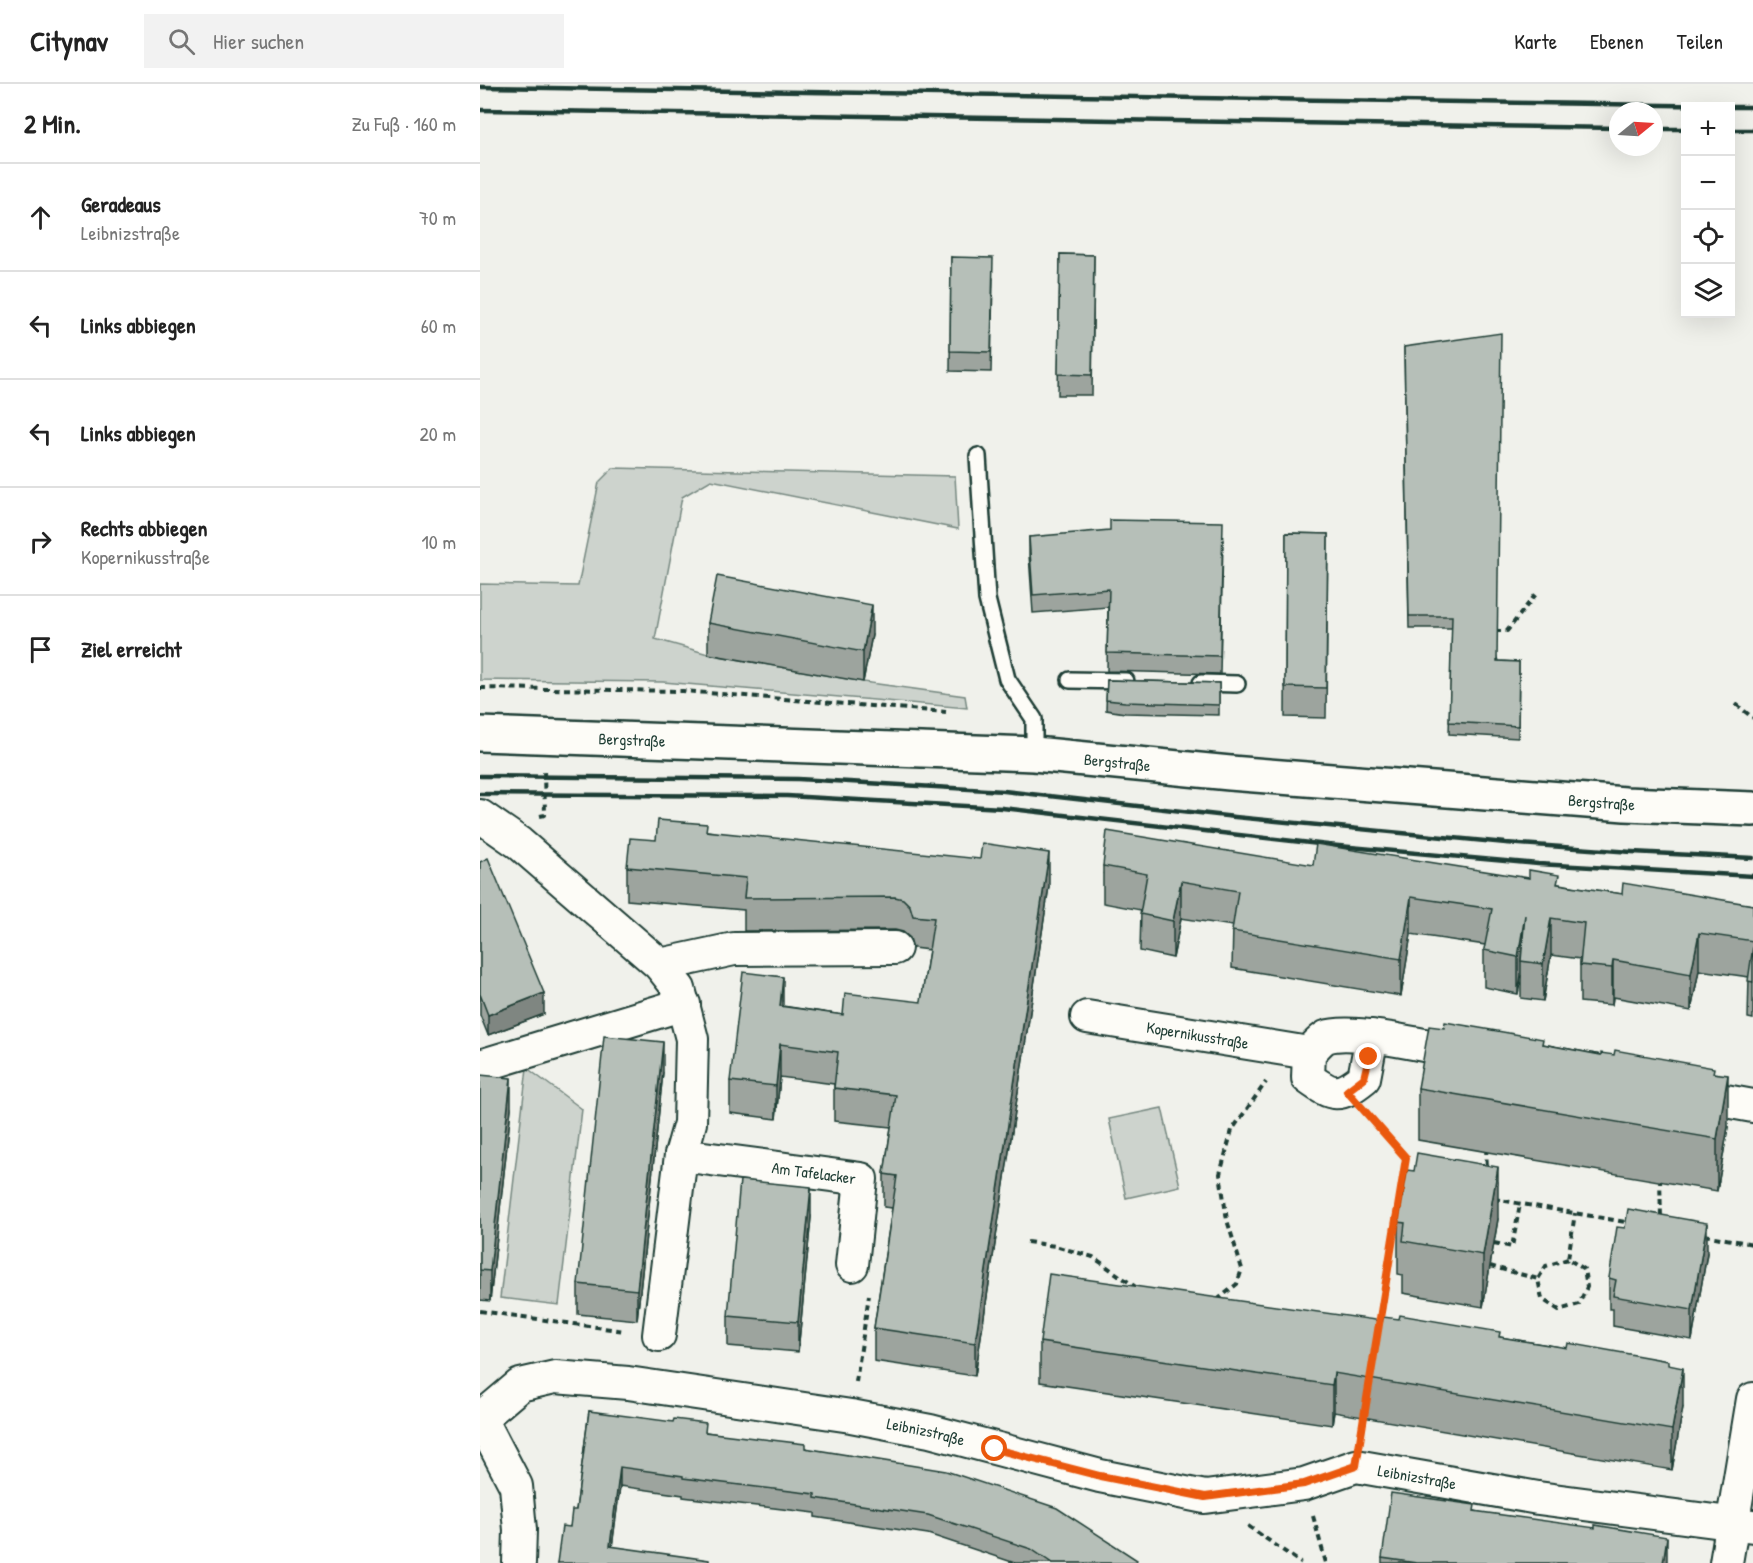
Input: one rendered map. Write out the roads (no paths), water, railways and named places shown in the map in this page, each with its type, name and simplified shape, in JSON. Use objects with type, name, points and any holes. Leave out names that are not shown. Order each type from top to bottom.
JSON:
[{"type":"main road","name":"Bergstraße","points":[[480,734],[1034,754],[1230,773],[1625,804],[1753,809]]},
{"type":"street","points":[[480,816],[519,843],[660,965],[679,988],[692,1039],[690,1123],[681,1155],[659,1335]]},
{"type":"street","points":[[660,965],[734,949],[895,948]]},
{"type":"street","points":[[480,1066],[684,1004]]},
{"type":"street","name":"Kopernikusstraße","points":[[1088,1017],[1299,1051]]},
{"type":"street","points":[[1372,1036],[1364,1078],[1347,1091],[1327,1092],[1308,1078],[1299,1051],[1325,1037],[1353,1033],[1372,1036],[1499,1060]]},
{"type":"street","points":[[1660,1089],[1753,1106]]},
{"type":"street","name":"Am Tafelacker","points":[[681,1155],[861,1179],[861,1277]]},
{"type":"street","name":"Leibnizstraße","points":[[480,1417],[520,1385],[555,1377],[628,1383],[851,1416],[930,1431],[1100,1476],[1205,1497],[1304,1484],[1356,1466],[1538,1498],[1743,1525]]},
{"type":"street","points":[[1726,1563],[1743,1525],[1753,1399]]},
{"type":"street","points":[[480,1417],[516,1486],[520,1530],[519,1563]]},
{"type":"lane","points":[[978,456],[987,599],[1007,679],[1034,719],[1034,754]]},
{"type":"lane","points":[[1070,680],[1141,682]]},
{"type":"lane","points":[[1189,683],[1237,684]]},
{"type":"railway","points":[[480,87],[1681,105]]},
{"type":"railway","points":[[1735,107],[1753,107]]},
{"type":"railway","points":[[480,110],[1609,128]]},
{"type":"railway","points":[[1663,129],[1681,129]]},
{"type":"railway","points":[[1735,130],[1753,130]]},
{"type":"railway","points":[[480,776],[798,779],[1004,791],[1235,817],[1506,843],[1753,858]]},
{"type":"railway","points":[[480,794],[787,796],[1002,808],[1328,845],[1538,864],[1753,876]]}]
